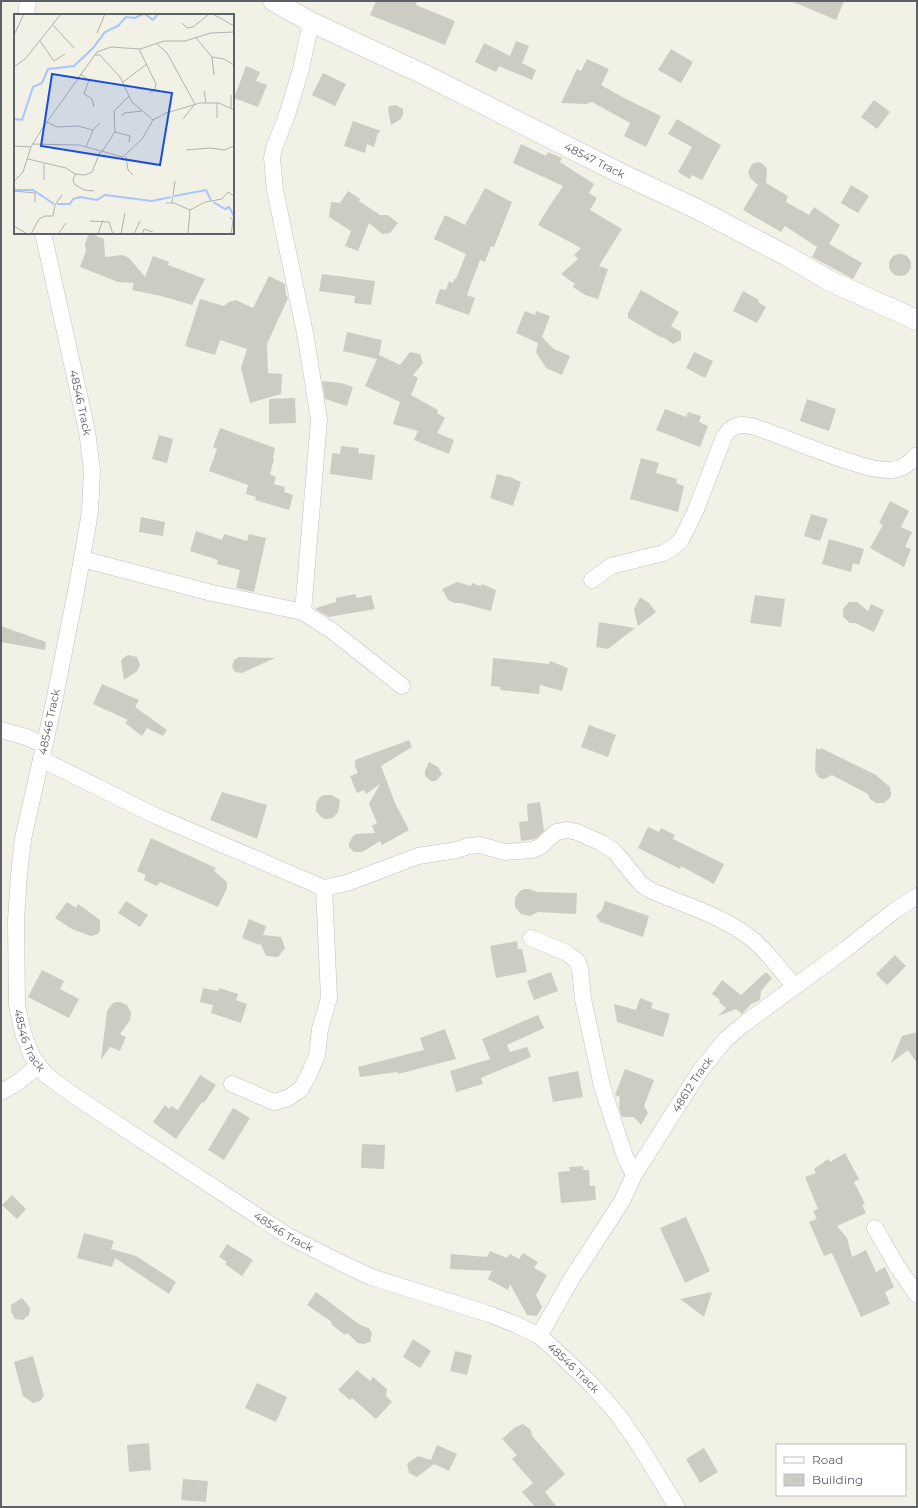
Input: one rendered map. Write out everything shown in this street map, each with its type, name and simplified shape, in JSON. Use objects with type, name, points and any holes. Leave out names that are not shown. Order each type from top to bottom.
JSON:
[{"type":"street","points":[[26,14],[28,1]]},
{"type":"street","name":"48547 Track","points":[[273,1],[311,22],[423,74],[624,175],[695,208],[787,256],[830,281],[917,320]]},
{"type":"street","points":[[303,612],[319,420],[306,338],[275,190],[272,158],[301,69],[311,22]]},
{"type":"street","name":"48546 Track","points":[[42,234],[87,431],[91,462],[90,512],[82,559],[43,752],[23,839],[19,875],[16,921],[18,1005],[23,1033],[32,1056],[46,1075],[76,1097],[288,1236],[371,1277],[489,1314],[517,1325],[539,1336],[590,1383],[619,1416],[639,1445],[677,1507]]},
{"type":"street","points":[[592,580],[611,566],[663,553],[671,549],[681,540],[695,512],[724,437],[728,431],[739,424],[746,424],[857,464],[879,469],[892,470],[901,468],[910,463],[917,455]]},
{"type":"street","points":[[82,559],[212,593],[303,612],[331,630],[402,686]]},
{"type":"street","points":[[1,730],[26,737],[43,752],[156,816],[324,888],[347,883],[418,856],[480,845],[506,852],[532,850],[540,847],[556,832],[567,830],[577,832],[602,843],[614,851],[642,886],[652,892],[722,920],[741,931],[761,947],[795,987]]},
{"type":"street","points":[[232,1084],[274,1102],[294,1095],[301,1089],[307,1078],[317,1056],[320,1029],[329,998],[324,888]]},
{"type":"street","name":"48612 Track","points":[[539,1336],[572,1278],[622,1201],[634,1175],[700,1071],[725,1040],[894,911],[917,896]]},
{"type":"street","points":[[531,938],[566,953],[577,961],[580,968],[583,999],[602,1086],[624,1154],[634,1175]]},
{"type":"street","points":[[1,1092],[17,1082],[38,1065]]},
{"type":"street","points":[[875,1228],[897,1266],[917,1295]]},
{"type":"building","points":[[376,1],[417,1],[416,5],[455,21],[445,45],[370,15]]},
{"type":"building","points":[[791,1],[844,1],[836,20]]},
{"type":"building","points":[[516,41],[529,46],[522,63],[536,70],[532,80],[499,66],[496,72],[475,62],[484,43],[510,56]]},
{"type":"building","points":[[671,49],[693,62],[681,83],[658,70]]},
{"type":"building","points":[[587,59],[609,69],[601,85],[661,116],[646,147],[624,136],[630,123],[592,102],[586,104],[561,103],[577,69],[581,71]]},
{"type":"building","points":[[246,66],[260,72],[256,81],[267,85],[258,107],[234,98]]},
{"type":"building","points":[[323,73],[346,84],[335,106],[312,95]]},
{"type":"building","points":[[874,100],[890,112],[877,129],[861,117]]},
{"type":"building","points":[[396,105],[403,109],[403,114],[401,119],[391,125],[388,110],[389,106]]},
{"type":"building","points":[[677,119],[721,145],[702,180],[692,175],[690,179],[678,172],[692,147],[668,134]]},
{"type":"building","points":[[353,121],[381,131],[378,133],[374,147],[367,144],[365,153],[344,146]]},
{"type":"building","points":[[521,144],[546,156],[548,152],[562,158],[560,162],[594,184],[589,193],[597,198],[590,210],[622,229],[599,266],[608,269],[598,299],[585,295],[573,287],[575,284],[561,274],[578,259],[574,255],[581,248],[538,225],[563,186],[513,163]]},
{"type":"building","points":[[758,162],[763,164],[767,169],[766,183],[788,196],[786,202],[809,215],[814,207],[840,225],[829,244],[862,263],[853,279],[812,257],[817,247],[785,226],[781,232],[743,210],[758,185],[750,178],[748,172],[752,164]]},
{"type":"building","points":[[851,185],[869,196],[858,213],[841,203]]},
{"type":"building","points":[[485,188],[512,202],[494,247],[491,246],[485,262],[480,260],[467,295],[475,298],[469,315],[435,303],[440,289],[446,290],[449,281],[453,283],[455,278],[456,279],[466,254],[434,239],[445,215],[465,225]]},
{"type":"building","points":[[348,191],[360,199],[359,201],[380,215],[388,215],[398,223],[390,233],[382,234],[369,223],[358,251],[345,246],[351,231],[329,217],[331,202],[340,203]]},
{"type":"building","points":[[89,234],[104,239],[105,257],[122,255],[127,257],[145,277],[153,256],[169,262],[168,265],[205,279],[192,305],[161,296],[132,290],[134,283],[118,282],[80,267],[86,251],[85,244]]},
{"type":"building","points":[[900,254],[908,257],[911,265],[908,273],[900,276],[892,273],[889,265],[892,257]]},
{"type":"building","points":[[322,274],[375,281],[371,305],[354,303],[355,296],[319,291]]},
{"type":"building","points":[[269,276],[285,284],[286,295],[288,298],[267,344],[268,373],[282,374],[281,394],[250,403],[241,368],[247,349],[220,340],[215,355],[185,346],[200,299],[224,306],[229,302],[236,300],[253,308]]},
{"type":"building","points":[[641,290],[679,312],[671,326],[681,332],[681,340],[673,344],[628,318],[628,313]]},
{"type":"building","points":[[743,291],[759,300],[758,302],[766,307],[757,323],[733,311]]},
{"type":"building","points":[[525,311],[535,315],[536,311],[550,316],[542,337],[554,349],[570,356],[562,375],[546,368],[536,352],[538,343],[516,333]]},
{"type":"building","points":[[347,332],[382,340],[379,355],[400,365],[410,352],[420,354],[423,363],[413,375],[418,378],[411,395],[438,410],[437,413],[445,418],[437,433],[454,440],[449,454],[414,440],[418,431],[393,424],[400,402],[365,386],[377,359],[343,351]]},
{"type":"building","points":[[694,352],[713,361],[705,378],[686,368]]},
{"type":"building","points":[[322,381],[341,383],[353,387],[347,406],[325,399]]},
{"type":"building","points":[[295,398],[296,423],[269,424],[269,399]]},
{"type":"building","points":[[807,399],[836,409],[829,431],[800,421]]},
{"type":"building","points":[[665,409],[686,417],[688,412],[701,416],[699,422],[708,426],[700,447],[656,430]]},
{"type":"building","points":[[220,428],[275,448],[270,474],[276,477],[274,484],[285,487],[284,492],[293,495],[289,510],[255,500],[256,497],[246,494],[248,485],[209,471],[217,449],[213,447]]},
{"type":"building","points":[[159,435],[173,439],[167,463],[152,459]]},
{"type":"building","points":[[341,446],[359,448],[358,453],[375,455],[372,480],[330,474],[332,453],[340,454]]},
{"type":"building","points":[[641,458],[659,463],[656,473],[677,479],[676,483],[684,486],[678,512],[630,499]]},
{"type":"building","points":[[497,474],[508,476],[521,482],[513,506],[490,498]]},
{"type":"building","points":[[890,501],[909,511],[901,527],[912,532],[905,547],[911,549],[904,567],[870,548],[883,525],[879,523]]},
{"type":"building","points":[[811,514],[828,519],[820,541],[804,536]]},
{"type":"building","points":[[141,517],[165,522],[163,536],[139,532]]},
{"type":"building","points":[[196,531],[222,540],[224,534],[247,541],[249,534],[266,538],[254,592],[236,588],[240,570],[217,564],[218,560],[190,551]]},
{"type":"building","points":[[829,539],[864,549],[859,565],[853,563],[851,572],[822,564]]},
{"type":"building","points":[[457,582],[471,586],[472,583],[481,586],[482,584],[496,590],[491,611],[460,603],[454,603],[448,600],[442,589]]},
{"type":"building","points":[[355,594],[358,598],[371,595],[375,609],[329,617],[316,608],[336,602],[336,598]]},
{"type":"building","points":[[755,595],[785,599],[781,627],[750,623]]},
{"type":"building","points":[[640,597],[649,603],[656,612],[638,626],[634,610]]},
{"type":"building","points":[[849,602],[857,602],[868,611],[871,604],[884,610],[874,632],[855,623],[850,623],[843,617],[843,609]]},
{"type":"building","points":[[599,622],[635,628],[608,649],[596,647]]},
{"type":"building","points":[[1,626],[46,642],[45,650],[1,642]]},
{"type":"building","points":[[128,655],[137,657],[140,665],[137,671],[124,680],[121,661]]},
{"type":"building","points":[[239,657],[275,658],[242,673],[235,672],[232,667],[234,660]]},
{"type":"building","points":[[493,658],[549,664],[550,661],[568,668],[562,691],[540,685],[539,694],[500,690],[501,687],[491,686]]},
{"type":"building","points":[[102,684],[139,700],[135,707],[167,730],[163,736],[147,728],[142,736],[125,723],[128,720],[93,704]]},
{"type":"building","points":[[589,725],[616,735],[608,757],[581,747]]},
{"type":"building","points":[[409,740],[412,747],[381,766],[395,803],[409,830],[382,845],[380,841],[362,852],[354,852],[349,847],[352,837],[356,834],[375,833],[372,826],[377,823],[369,804],[380,784],[366,794],[364,790],[357,793],[350,776],[358,773],[355,766],[355,760]]},
{"type":"building","points":[[816,748],[820,750],[821,748],[876,775],[890,787],[890,798],[884,803],[876,803],[870,799],[868,794],[832,775],[824,779],[819,778],[815,771]]},
{"type":"building","points":[[429,762],[438,767],[442,774],[436,781],[431,781],[425,776],[425,771]]},
{"type":"building","points":[[222,792],[267,805],[257,839],[210,820]]},
{"type":"building","points":[[324,795],[332,795],[340,800],[338,812],[333,818],[325,819],[316,811],[316,803],[320,797]]},
{"type":"building","points":[[540,802],[544,831],[535,839],[521,841],[519,822],[528,821],[527,804]]},
{"type":"building","points":[[648,827],[659,832],[661,828],[675,835],[673,839],[724,864],[714,884],[681,866],[680,869],[638,848]]},
{"type":"building","points":[[151,838],[216,868],[214,871],[227,882],[227,888],[218,907],[160,882],[157,886],[144,880],[146,875],[137,871]]},
{"type":"building","points":[[524,889],[537,892],[577,893],[576,914],[538,912],[530,916],[521,914],[515,907],[515,898],[520,891]]},
{"type":"building","points":[[126,901],[148,915],[140,927],[118,913]]},
{"type":"building","points":[[605,901],[649,916],[643,937],[600,922],[596,916],[602,910]]},
{"type":"building","points":[[67,902],[76,908],[78,904],[100,920],[100,930],[98,934],[91,936],[72,929],[55,918]]},
{"type":"building","points":[[249,919],[266,926],[263,935],[281,937],[285,948],[278,957],[266,956],[260,942],[260,945],[242,938]]},
{"type":"building","points":[[517,941],[518,949],[522,949],[527,972],[496,978],[490,946]]},
{"type":"building","points":[[895,955],[906,966],[887,985],[876,974]]},
{"type":"building","points":[[42,970],[64,981],[60,989],[79,999],[69,1018],[28,997]]},
{"type":"building","points":[[551,972],[558,991],[534,1000],[527,981]]},
{"type":"building","points":[[766,972],[772,978],[761,991],[760,1000],[751,1004],[742,1014],[736,1009],[718,1016],[726,1008],[719,1002],[720,1000],[712,994],[722,980],[741,995]]},
{"type":"building","points":[[203,988],[218,991],[219,988],[238,994],[236,1000],[247,1004],[241,1023],[211,1013],[213,1005],[200,1002]]},
{"type":"building","points":[[640,998],[653,1003],[651,1008],[670,1014],[663,1037],[617,1022],[614,1004],[636,1010]]},
{"type":"building","points":[[116,1002],[127,1005],[131,1012],[130,1020],[120,1034],[126,1037],[120,1051],[110,1047],[101,1060],[107,1011],[112,1004]]},
{"type":"building","points":[[538,1015],[544,1028],[507,1045],[510,1052],[527,1047],[531,1057],[481,1078],[483,1084],[456,1092],[450,1071],[490,1059],[482,1039]]},
{"type":"building","points":[[445,1029],[456,1059],[398,1074],[398,1072],[360,1077],[358,1067],[424,1050],[420,1038]]},
{"type":"building","points":[[917,1032],[917,1063],[908,1050],[891,1063],[902,1036]]},
{"type":"building","points":[[625,1069],[654,1080],[644,1106],[648,1113],[641,1125],[634,1117],[623,1117],[621,1115],[619,1108],[620,1097],[615,1095]]},
{"type":"building","points":[[578,1071],[583,1097],[553,1102],[548,1077]]},
{"type":"building","points":[[200,1075],[216,1085],[176,1139],[153,1122],[165,1105],[169,1109],[171,1106],[178,1110]]},
{"type":"building","points":[[233,1108],[250,1118],[224,1160],[208,1150]]},
{"type":"building","points":[[362,1144],[385,1145],[384,1169],[361,1168]]},
{"type":"building","points":[[845,1153],[859,1179],[854,1182],[865,1204],[862,1205],[866,1213],[837,1226],[847,1238],[852,1257],[866,1250],[876,1272],[885,1267],[894,1287],[885,1292],[890,1304],[861,1317],[832,1253],[824,1256],[809,1222],[817,1219],[813,1211],[818,1209],[805,1177],[816,1173],[814,1169],[828,1159],[830,1162]]},
{"type":"building","points":[[583,1166],[583,1170],[589,1170],[590,1186],[595,1186],[596,1200],[561,1203],[558,1172],[570,1171],[569,1167]]},
{"type":"building","points":[[12,1195],[26,1209],[17,1219],[2,1205]]},
{"type":"building","points":[[686,1217],[710,1271],[685,1283],[660,1228]]},
{"type":"building","points":[[84,1233],[114,1241],[111,1249],[136,1256],[176,1282],[169,1294],[115,1258],[112,1267],[77,1258]]},
{"type":"building","points":[[227,1244],[253,1260],[242,1276],[225,1264],[227,1262],[219,1257]]},
{"type":"building","points":[[490,1251],[507,1258],[510,1254],[519,1259],[523,1253],[538,1262],[534,1268],[547,1275],[536,1295],[542,1307],[537,1316],[527,1315],[510,1284],[508,1290],[488,1279],[492,1271],[450,1269],[451,1254],[487,1257]]},
{"type":"building","points":[[316,1292],[360,1325],[369,1328],[372,1333],[370,1342],[364,1344],[358,1343],[347,1333],[345,1335],[331,1324],[332,1322],[307,1305]]},
{"type":"building","points":[[712,1292],[704,1317],[680,1299]]},
{"type":"building","points":[[22,1298],[30,1308],[29,1315],[23,1320],[15,1319],[11,1312],[11,1305]]},
{"type":"building","points":[[413,1339],[431,1351],[420,1368],[403,1357]]},
{"type":"building","points":[[455,1351],[472,1355],[467,1375],[450,1371]]},
{"type":"building","points":[[33,1356],[44,1396],[40,1401],[33,1403],[23,1396],[14,1362]]},
{"type":"building","points":[[357,1370],[370,1381],[373,1377],[387,1389],[386,1396],[392,1402],[376,1419],[352,1398],[350,1400],[338,1390]]},
{"type":"building","points":[[257,1383],[287,1397],[276,1422],[245,1408]]},
{"type":"building","points":[[523,1424],[530,1429],[533,1437],[565,1474],[545,1492],[557,1507],[535,1507],[522,1492],[533,1483],[512,1459],[517,1455],[502,1439],[514,1428]]},
{"type":"building","points":[[149,1443],[151,1470],[129,1472],[127,1445]]},
{"type":"building","points":[[437,1445],[457,1454],[449,1471],[434,1464],[417,1477],[409,1473],[407,1464],[418,1456],[431,1460]]},
{"type":"building","points":[[704,1448],[718,1472],[700,1483],[686,1459]]},
{"type":"building","points":[[183,1479],[208,1481],[206,1502],[181,1500]]}]
